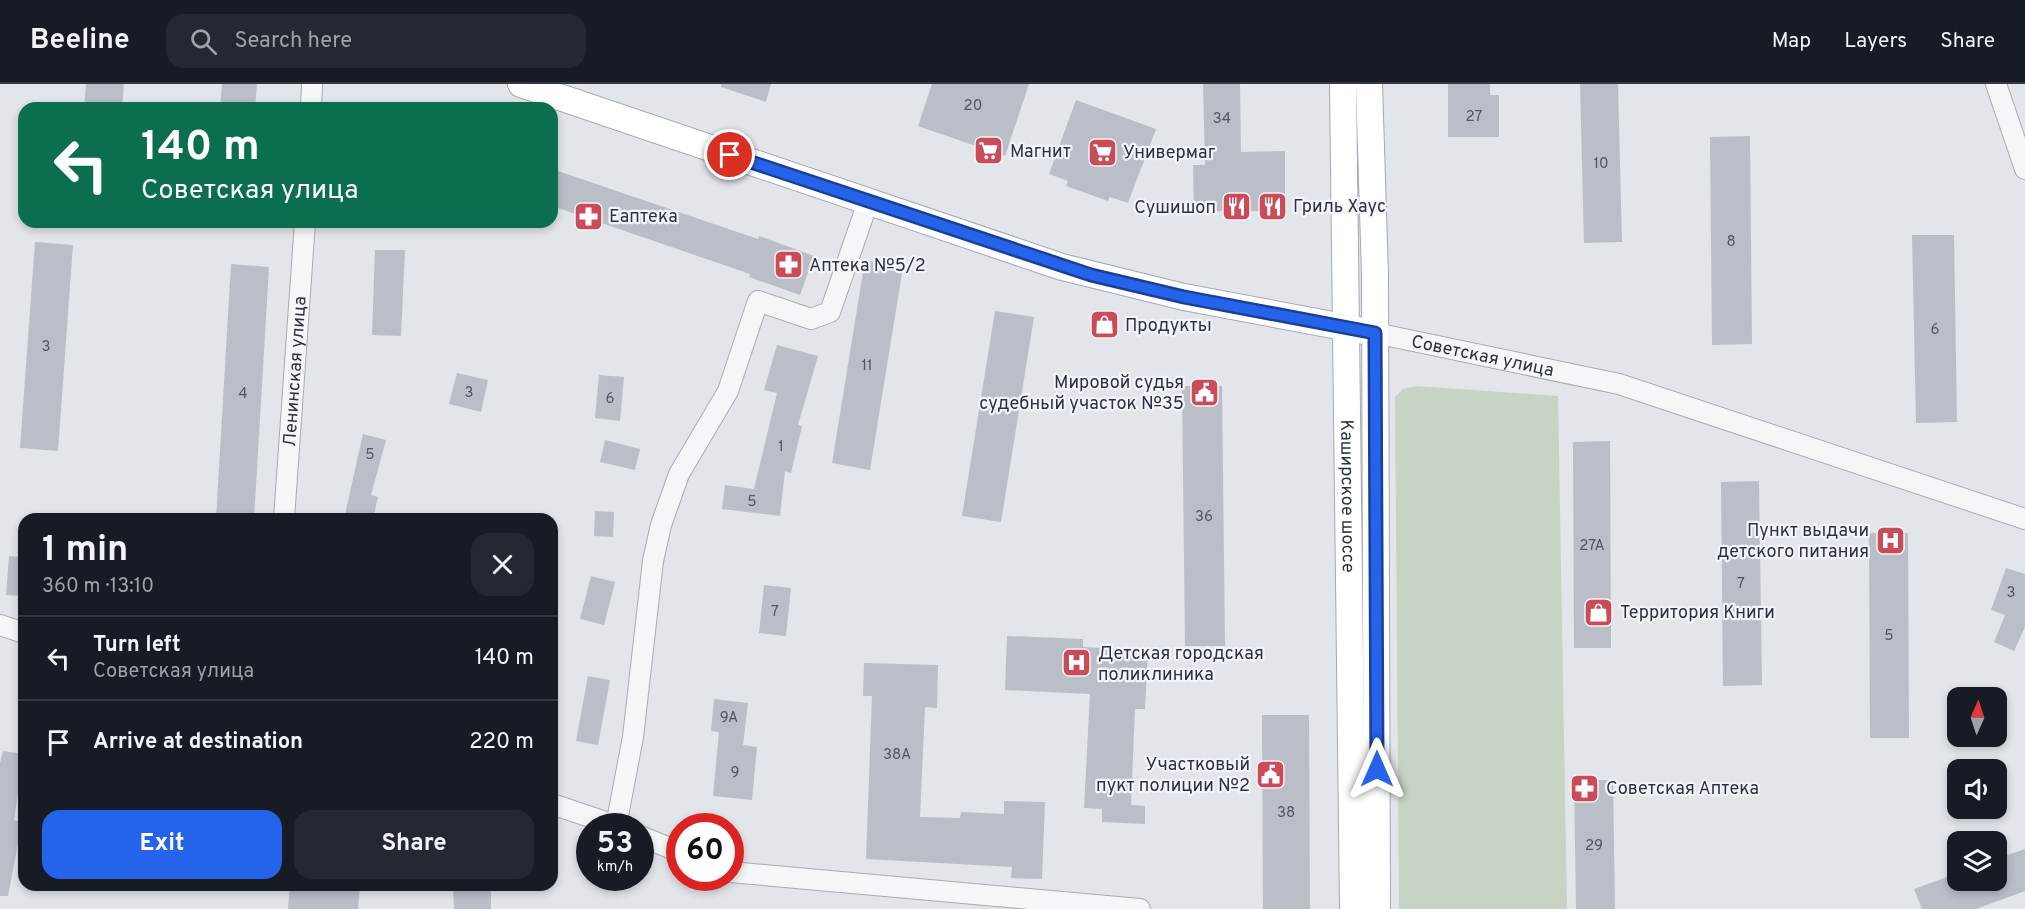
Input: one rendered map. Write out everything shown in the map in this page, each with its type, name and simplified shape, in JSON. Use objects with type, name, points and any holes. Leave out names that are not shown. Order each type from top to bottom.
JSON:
[{"type":"main road","name":"Советская улица","points":[[521,84],[1091,275],[1184,297],[1375,333]]},
{"type":"main road","name":"Каширское шоссе","points":[[1343,84],[1353,909]]},
{"type":"main road","name":"Каширское шоссе","points":[[1369,84],[1375,333],[1377,909]]},
{"type":"street","points":[[311,102],[312,84]]},
{"type":"street","points":[[1996,84],[2025,169]]},
{"type":"street","points":[[618,813],[635,720],[653,561],[673,488],[696,443],[728,391],[758,302],[811,319],[830,312],[868,202]]},
{"type":"street","name":"Ленинская улица","points":[[284,513],[305,228]]},
{"type":"street","name":"Советская улица","points":[[1375,333],[1619,384],[2025,519]]},
{"type":"street","points":[[0,625],[18,631]]},
{"type":"street","points":[[558,806],[578,813]]},
{"type":"street","points":[[744,873],[1140,909]]},
{"type":"green space","points":[[1416,386],[1558,396],[1567,909],[1399,909],[1395,397],[1403,389]]},
{"type":"building","points":[[86,84],[124,84],[122,102],[84,102]]},
{"type":"building","points":[[222,84],[257,84],[256,102],[220,102]]},
{"type":"building","points":[[721,84],[771,84],[766,102],[721,87]]},
{"type":"building","points":[[932,84],[1029,84],[1005,156],[918,126]]},
{"type":"building","points":[[1203,84],[1240,84],[1241,152],[1285,151],[1285,211],[1194,211],[1193,165],[1205,165]]},
{"type":"building","points":[[1448,84],[1490,84],[1490,95],[1499,95],[1499,137],[1448,137]]},
{"type":"building","points":[[1580,84],[1618,84],[1622,242],[1584,243]]},
{"type":"building","name":"Универмаг","points":[[1076,100],[1156,129],[1128,203],[1110,197],[1108,201],[1066,186],[1068,181],[1049,174]]},
{"type":"building","points":[[1750,136],[1752,344],[1712,345],[1710,137]]},
{"type":"building","points":[[558,171],[814,256],[800,295],[749,277],[750,274],[558,208]]},
{"type":"building","points":[[1912,235],[1954,235],[1957,422],[1916,423]]},
{"type":"building","points":[[35,242],[73,245],[58,451],[20,448]]},
{"type":"building","points":[[375,250],[405,250],[401,336],[372,335]]},
{"type":"building","points":[[865,260],[903,267],[870,470],[832,463]]},
{"type":"building","points":[[231,264],[269,267],[254,513],[216,513]]},
{"type":"building","points":[[995,311],[1034,317],[1001,522],[962,516]]},
{"type":"building","name":"Продукты","points":[[1099,312],[1116,317],[1109,338],[1092,333]]},
{"type":"building","points":[[777,345],[818,356],[798,425],[802,426],[791,473],[785,471],[780,516],[722,509],[725,485],[754,489],[777,393],[764,390]]},
{"type":"building","points":[[457,373],[488,380],[481,412],[449,404]]},
{"type":"building","points":[[599,375],[624,377],[620,421],[595,418]]},
{"type":"building","points":[[1182,386],[1222,386],[1225,646],[1185,646]]},
{"type":"building","points":[[363,434],[386,440],[371,495],[378,497],[374,513],[345,513]]},
{"type":"building","points":[[605,440],[640,449],[635,470],[600,462]]},
{"type":"building","points":[[1610,441],[1611,648],[1574,648],[1573,442]]},
{"type":"building","points":[[1759,481],[1762,685],[1723,686],[1721,482]]},
{"type":"building","points":[[595,511],[614,512],[613,537],[594,536]]},
{"type":"building","points":[[1869,533],[1908,533],[1909,738],[1870,738]]},
{"type":"building","points":[[9,556],[18,557],[18,596],[6,595]]},
{"type":"building","points":[[2006,568],[2025,574],[2025,627],[2014,651],[1994,642],[2005,615],[1991,610]]},
{"type":"building","points":[[591,576],[615,582],[604,625],[580,619]]},
{"type":"building","points":[[764,585],[791,588],[786,636],[759,633]]},
{"type":"building","points":[[1007,636],[1083,639],[1083,647],[1148,650],[1145,709],[1135,709],[1131,805],[1145,806],[1145,824],[1102,822],[1102,809],[1084,808],[1090,694],[1005,690]]},
{"type":"building","points":[[864,663],[938,665],[937,708],[925,707],[920,817],[960,818],[961,812],[1004,814],[1004,801],[1045,802],[1042,879],[1011,878],[1012,867],[866,859],[872,696],[863,696]]},
{"type":"building","points":[[588,676],[610,680],[598,745],[576,741]]},
{"type":"building","points":[[714,699],[748,703],[743,745],[757,747],[752,800],[713,796],[719,732],[711,731]]},
{"type":"building","points":[[1262,715],[1309,715],[1310,909],[1263,909]]},
{"type":"building","points":[[3,751],[18,753],[18,794],[14,820],[18,821],[18,843],[8,896],[0,896],[0,763]]},
{"type":"building","points":[[1574,780],[1613,780],[1615,909],[1576,909]]},
{"type":"building","points":[[2025,849],[2025,891],[1976,909],[1922,909],[1914,889],[1947,877],[1947,891],[2007,891],[2007,855]]},
{"type":"building","points":[[290,891],[360,891],[358,909],[288,909]]},
{"type":"building","points":[[453,891],[491,891],[491,909],[454,909]]},
{"type":"place","name":"Магнит","points":[[989,151]]},
{"type":"place","name":"Универмаг","points":[[1102,152]]},
{"type":"place","name":"Гриль Хаус","points":[[1272,206]]},
{"type":"place","name":"Сушишоп","points":[[1237,207]]},
{"type":"place","name":"Еаптека","points":[[588,216]]},
{"type":"place","name":"Аптека №5/2","points":[[788,265]]},
{"type":"place","name":"Продукты","points":[[1104,325]]},
{"type":"place","name":"Мировой судья судебный участок №35","points":[[1205,392]]},
{"type":"place","name":"Пункт выдачи детского питания","points":[[1890,540]]},
{"type":"place","name":"Территория Книги","points":[[1599,612]]},
{"type":"place","name":"Детская городская поликлиника","points":[[1077,663]]},
{"type":"place","name":"Участковый пукт полиции №2","points":[[1271,774]]},
{"type":"place","name":"Советская Аптека","points":[[1585,788]]},
{"type":"route","points":[[730,155],[1062,267],[1150,290],[1375,333],[1377,769]]}]
